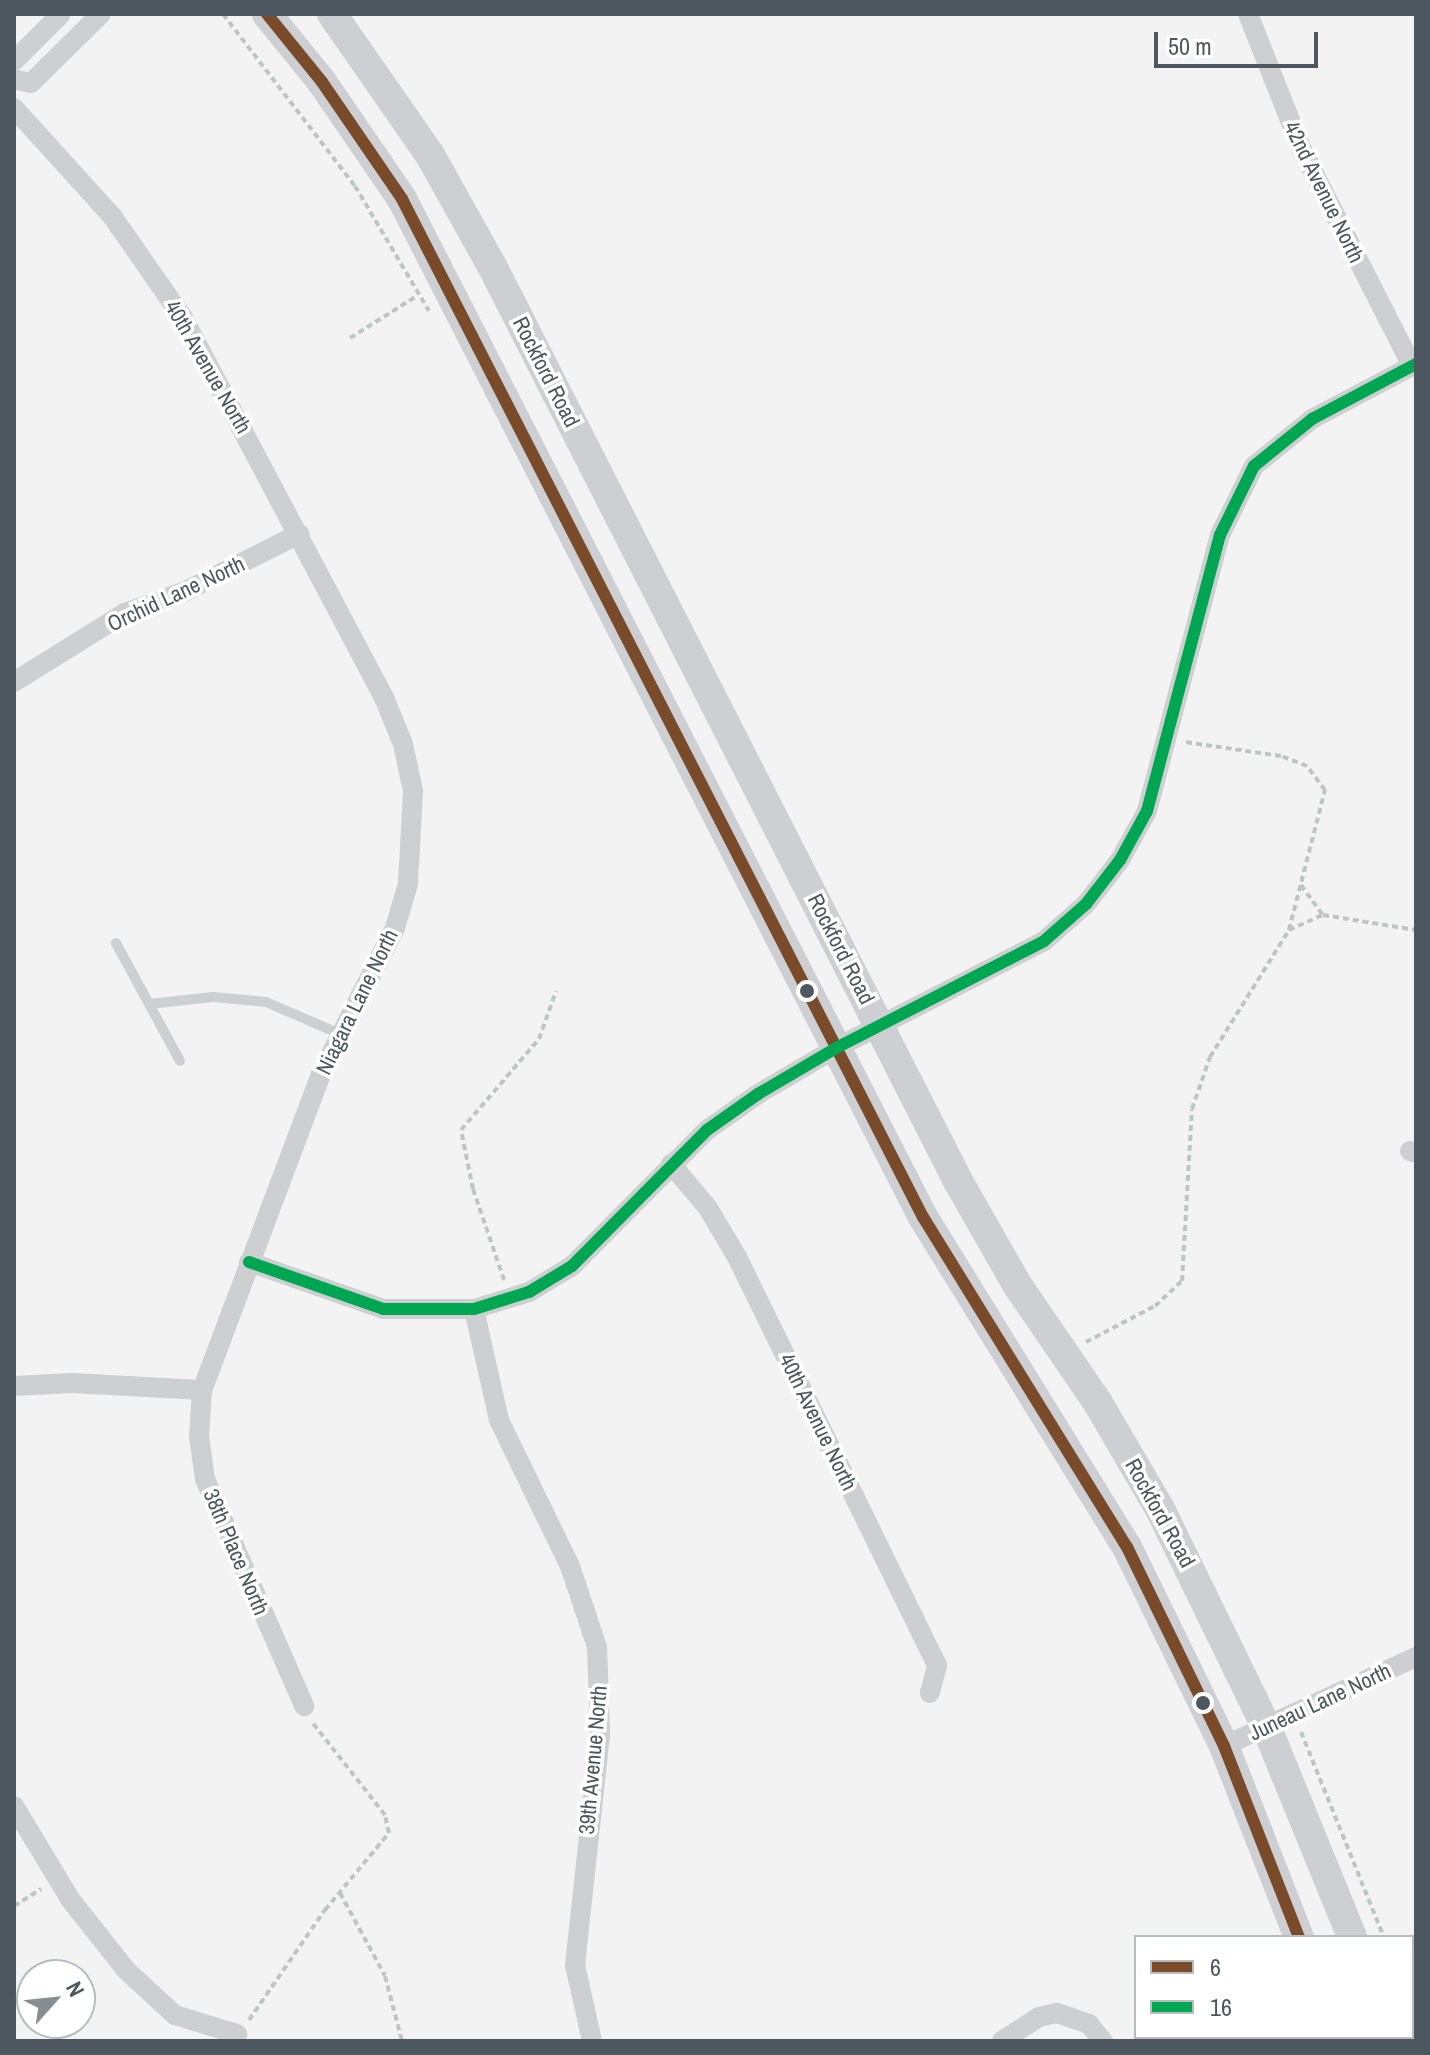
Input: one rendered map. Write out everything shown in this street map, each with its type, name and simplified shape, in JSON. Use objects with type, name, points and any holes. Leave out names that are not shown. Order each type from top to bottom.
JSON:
[{"type":"main road","name":"Rockford Road","points":[[267,14],[322,82],[402,199],[923,1217],[1105,1507],[1224,1746],[1298,1935]]},
{"type":"main road","name":"Rockford Road","points":[[332,14],[430,155],[491,264],[880,1026],[1018,1286],[1098,1403],[1161,1511],[1266,1726],[1351,1935]]},
{"type":"street","points":[[61,14],[15,73],[31,83],[101,14]]},
{"type":"street","name":"42nd Avenue North","points":[[1248,14],[1295,135],[1414,365]]},
{"type":"street","name":"40th Avenue North","points":[[14,108],[87,185],[183,318],[361,654]]},
{"type":"street","points":[[249,1262],[383,1309],[474,1309],[509,1298],[572,1266],[671,1164],[758,1094],[836,1048],[997,969],[1044,941],[1086,904],[1120,860],[1147,811],[1220,535],[1254,466],[1312,419],[1414,365]]},
{"type":"street","name":"Orchid Lane North","points":[[14,682],[125,613],[186,591],[299,534]]},
{"type":"street","name":"Niagara Lane North","points":[[202,1390],[338,1033],[395,928],[408,884],[414,836],[413,791],[403,744],[361,654]]},
{"type":"street","name":"40th Avenue North","points":[[671,1164],[708,1208],[737,1257],[937,1666],[930,1693]]},
{"type":"street","name":"39th Avenue North","points":[[474,1309],[499,1420],[570,1566],[597,1647],[600,1735],[575,1965],[592,2041]]},
{"type":"street","points":[[14,1386],[72,1383],[202,1390]]},
{"type":"street","name":"38th Place North","points":[[202,1390],[199,1436],[205,1479],[304,1706]]},
{"type":"street","name":"Juneau Lane North","points":[[1224,1746],[1416,1657]]},
{"type":"street","points":[[14,1806],[57,1880],[126,1970],[175,2015],[237,2034]]},
{"type":"street","points":[[1002,2041],[1039,2017],[1057,2013],[1089,2024],[1103,2041]]},
{"type":"lane","points":[[116,943],[180,1061]]},
{"type":"lane","points":[[149,1004],[213,997],[266,1002],[338,1033]]},
{"type":"path","points":[[350,338],[417,296]]},
{"type":"path","points":[[1081,1345],[1155,1306],[1182,1281],[1192,1109],[1210,1057],[1289,930],[1325,790],[1307,766],[1281,756],[1168,739]]},
{"type":"path","points":[[1301,885],[1323,915]]},
{"type":"path","points":[[1289,930],[1323,915],[1416,930]]},
{"type":"path","points":[[509,1298],[473,1189],[461,1130],[539,1039],[556,991]]},
{"type":"path","points":[[237,2034],[267,2001],[340,1893],[389,1833],[389,1823],[318,1735],[304,1706]]},
{"type":"path","points":[[14,1906],[57,1880]]},
{"type":"path","points":[[340,1893],[385,1976],[402,2041]]},
{"type":"transit line","name":"6","points":[[267,14],[322,82],[402,199],[923,1217],[1127,1547],[1224,1746],[1298,1935]]},
{"type":"transit line","name":"16","points":[[249,1262],[383,1309],[474,1309],[529,1292],[572,1266],[707,1130],[758,1094],[836,1048],[1044,941],[1086,904],[1120,860],[1147,811],[1220,535],[1254,466],[1312,419],[1416,364]]}]
